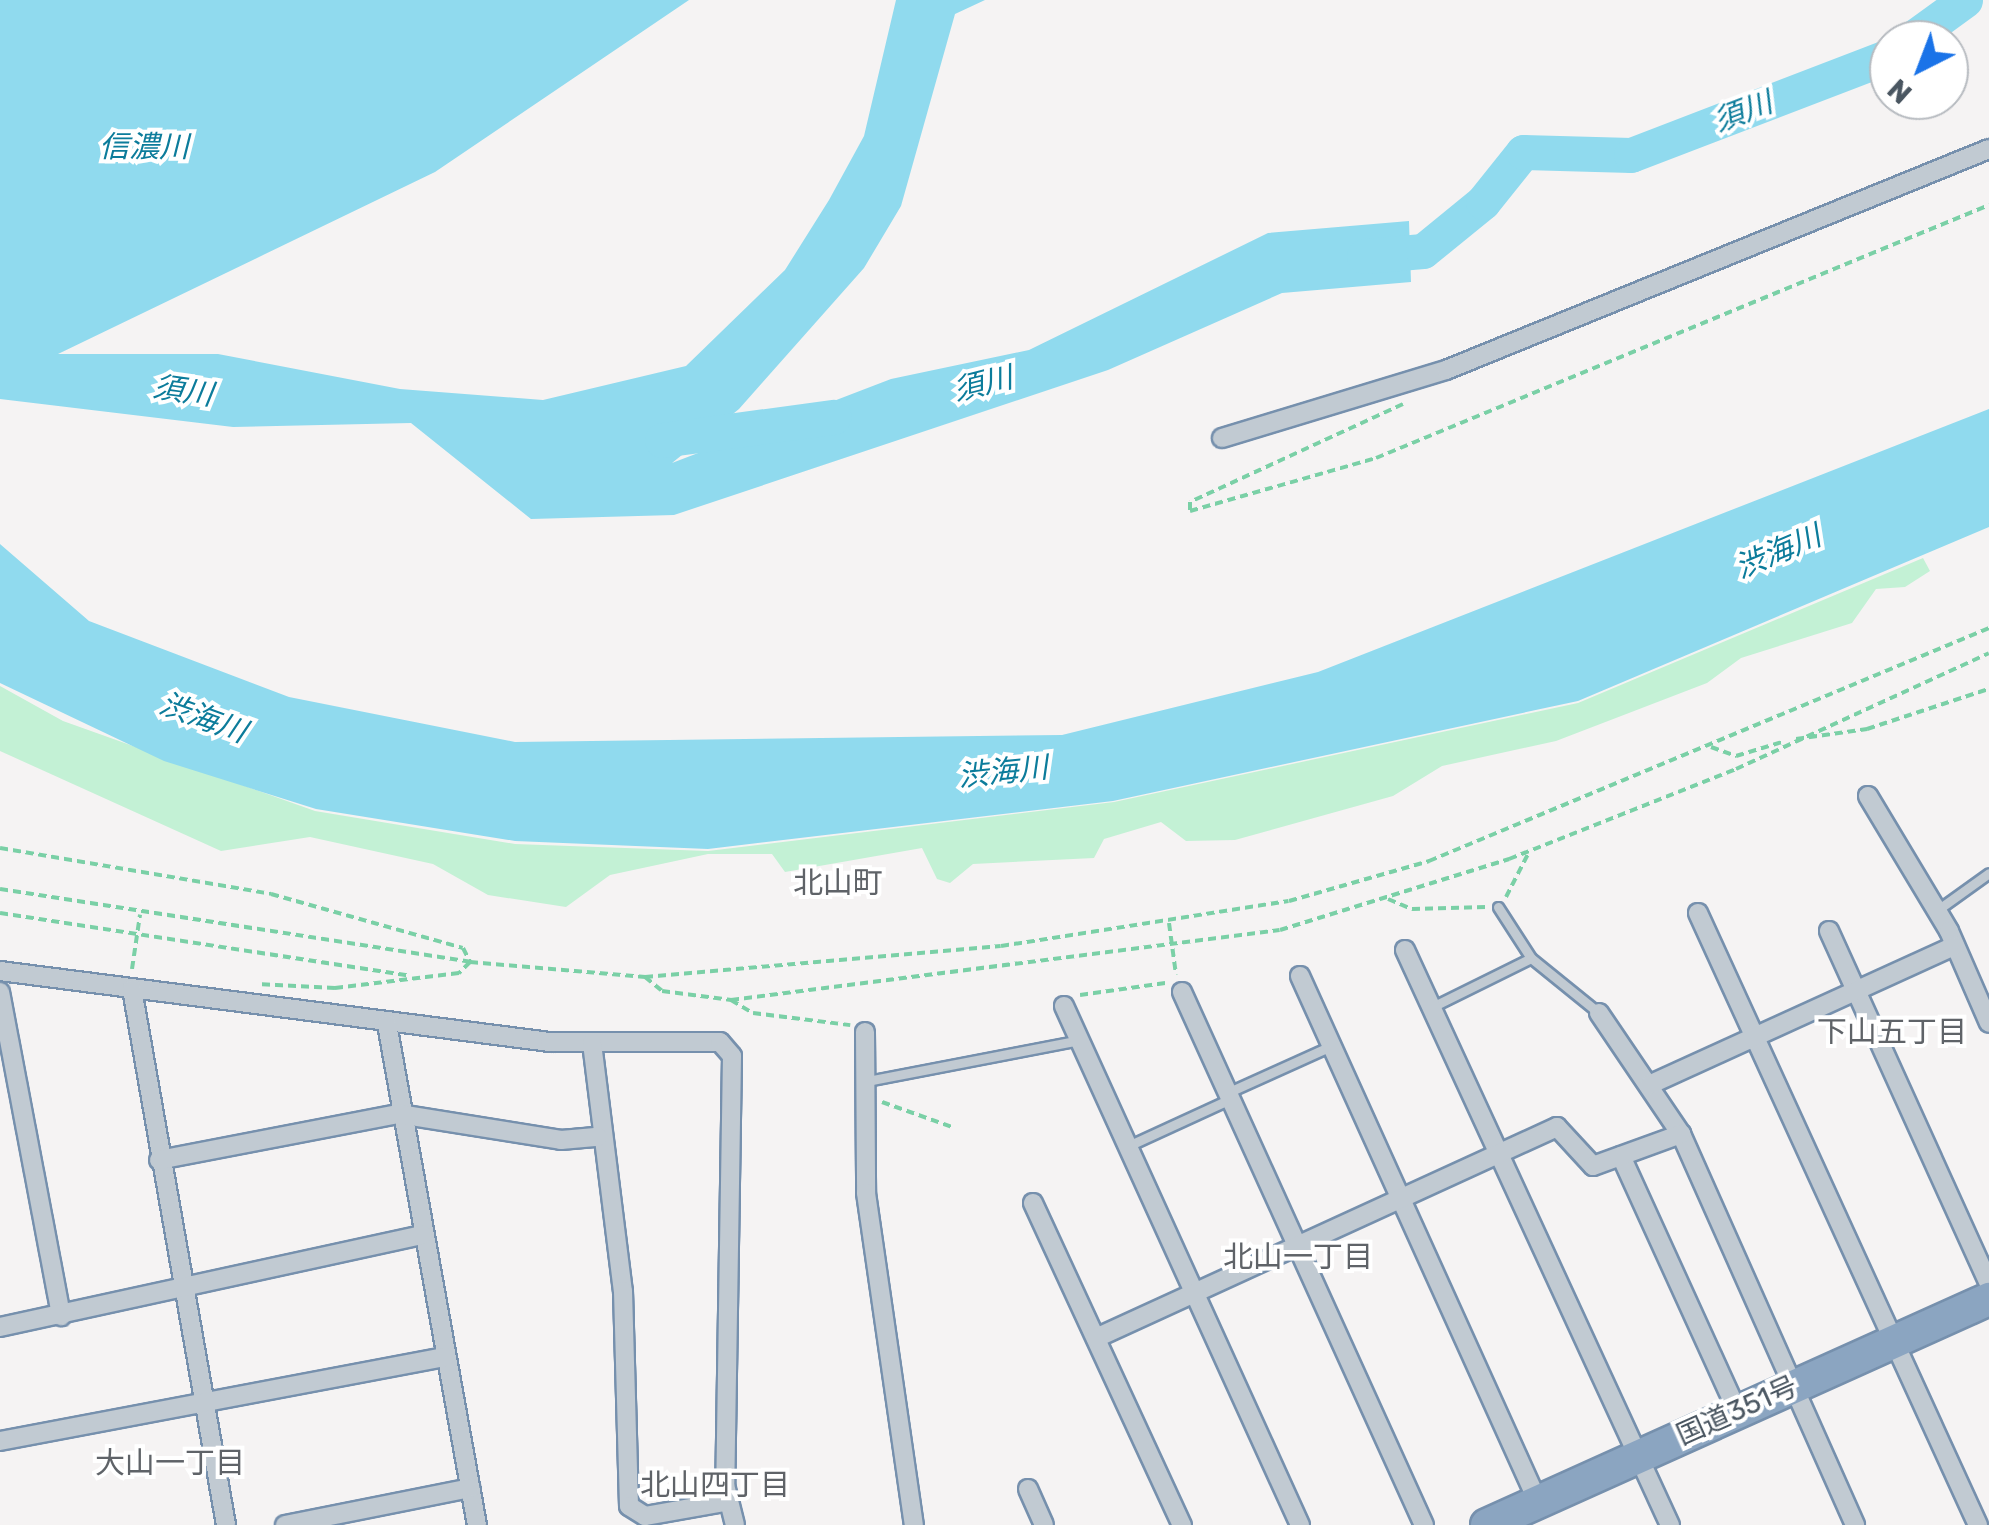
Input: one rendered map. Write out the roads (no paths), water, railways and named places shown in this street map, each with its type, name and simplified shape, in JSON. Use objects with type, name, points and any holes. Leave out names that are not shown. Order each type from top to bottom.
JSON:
[{"type":"highway","name":"国道351号","points":[[1487,1525],[1989,1299]]},
{"type":"street","points":[[1222,438],[1446,370],[1989,149]]},
{"type":"street","points":[[1868,796],[1936,911],[1989,1023]]},
{"type":"street","points":[[1698,914],[1978,1525]]},
{"type":"street","points":[[1828,931],[1989,1284]]},
{"type":"street","points":[[1650,1085],[1954,946]]},
{"type":"street","points":[[1405,950],[1670,1525]]},
{"type":"street","points":[[0,971],[132,984],[386,1024],[592,1043],[720,1042],[732,1056],[729,1501],[735,1525]]},
{"type":"street","points":[[1300,976],[1538,1502]]},
{"type":"street","points":[[132,984],[180,1288],[226,1525]]},
{"type":"street","points":[[1180,986],[1424,1525]]},
{"type":"street","points":[[0,992],[61,1316]]},
{"type":"street","points":[[1064,1006],[1300,1525]]},
{"type":"street","points":[[1599,1013],[1681,1134],[1854,1525]]},
{"type":"street","points":[[386,1024],[399,1114],[477,1525]]},
{"type":"street","points":[[865,1032],[866,1193],[914,1525]]},
{"type":"street","points":[[592,1043],[598,1137],[623,1291],[629,1506],[646,1516],[729,1501]]},
{"type":"street","points":[[159,1160],[399,1114],[561,1140],[598,1137]]},
{"type":"street","points":[[1096,1338],[1557,1127],[1593,1166],[1681,1134]]},
{"type":"street","points":[[1621,1156],[1737,1412]]},
{"type":"street","points":[[1033,1203],[1182,1525]]},
{"type":"street","points":[[0,1328],[423,1234]]},
{"type":"street","points":[[0,1441],[445,1357]]},
{"type":"street","points":[[285,1525],[470,1488]]},
{"type":"street","points":[[1028,1489],[1044,1525]]},
{"type":"lane","points":[[1936,911],[1989,873]]},
{"type":"lane","points":[[1498,907],[1531,958],[1599,1013]]},
{"type":"lane","points":[[1432,1006],[1531,958]]},
{"type":"lane","points":[[867,1089],[1080,1040]]},
{"type":"lane","points":[[1128,1146],[1332,1045]]},
{"type":"water","name":"信濃川","points":[[0,0],[689,0],[435,172],[58,354],[218,354],[400,389],[543,400],[686,366],[785,270],[829,200],[864,136],[896,0],[985,0],[955,14],[901,206],[864,268],[739,409],[672,463],[891,379],[1029,350],[1268,233],[1409,221],[1411,282],[1282,293],[1108,370],[674,515],[531,519],[411,423],[233,427],[0,399]]},
{"type":"water","name":"渋海川","points":[[1989,409],[1989,527],[1578,701],[1113,801],[708,849],[515,841],[316,809],[164,761],[0,683],[0,544],[89,621],[289,697],[515,742],[1062,735],[1318,672]]},
{"type":"waterway","name":"須川","points":[[1938,20],[1965,0]]},
{"type":"waterway","name":"須川","points":[[1364,256],[1423,251],[1483,202],[1523,152],[1631,155],[1869,64]]},
{"type":"waterway","name":"須川","points":[[662,440],[833,417]]},
{"type":"district","name":"北山町","points":[[838,883]]},
{"type":"district","name":"下山五丁目","points":[[1892,1032]]},
{"type":"district","name":"北山一丁目","points":[[1298,1257]]},
{"type":"district","name":"大山一丁目","points":[[170,1463]]},
{"type":"district","name":"北山四丁目","points":[[715,1485]]}]
